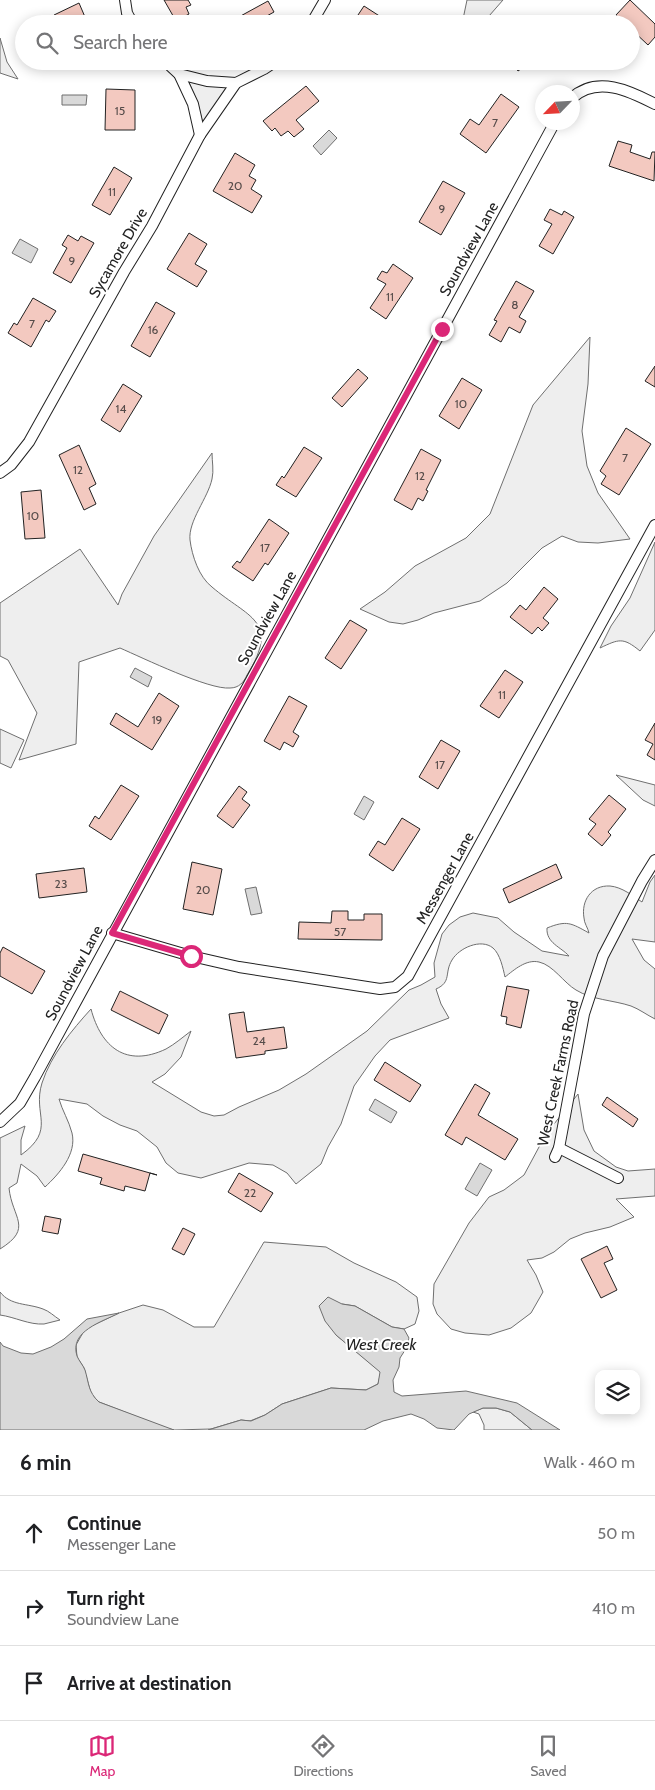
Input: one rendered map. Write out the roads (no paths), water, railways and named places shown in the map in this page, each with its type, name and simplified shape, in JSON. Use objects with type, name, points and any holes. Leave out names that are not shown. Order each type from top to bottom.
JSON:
[{"type":"street","points":[[125,0],[128,15]]},
{"type":"street","points":[[316,15],[325,0]]},
{"type":"street","points":[[175,70],[179,74],[193,104],[200,135]]},
{"type":"street","name":"Sycamore Drive","points":[[0,473],[11,465],[29,442],[152,226],[200,135],[236,83],[262,70]]},
{"type":"street","points":[[179,74],[207,81],[236,83]]},
{"type":"street","points":[[580,93],[588,88],[605,86],[622,88],[655,104]]},
{"type":"street","name":"Soundview Lane","points":[[0,1122],[20,1103],[35,1077],[552,130]]},
{"type":"street","name":"Messenger Lane","points":[[112,933],[191,956],[239,967],[380,989],[395,987],[408,976],[655,525]]},
{"type":"street","name":"West Creek Farms Road","points":[[618,1178],[557,1153],[584,1014],[603,956],[655,860]]},
{"type":"water","points":[[62,95],[87,95],[86,105],[62,105]]},
{"type":"water","points":[[329,130],[337,138],[321,155],[313,146]]},
{"type":"water","points":[[20,239],[38,249],[31,263],[12,253]]},
{"type":"water","points":[[135,668],[152,677],[148,687],[130,677]]},
{"type":"water","points":[[364,796],[374,802],[364,820],[354,814]]},
{"type":"water","points":[[256,887],[262,913],[251,915],[245,889]]},
{"type":"water","points":[[375,1099],[397,1112],[391,1123],[369,1110]]},
{"type":"water","points":[[480,1163],[492,1170],[477,1196],[465,1189]]},
{"type":"water","name":"West Creek","points":[[328,1297],[342,1304],[355,1306],[392,1327],[404,1329],[409,1338],[393,1380],[394,1392],[402,1396],[466,1391],[517,1403],[560,1430],[532,1430],[510,1412],[496,1408],[483,1408],[469,1414],[454,1430],[437,1428],[424,1419],[411,1414],[383,1421],[364,1430],[208,1430],[241,1420],[251,1421],[282,1404],[331,1388],[366,1390],[378,1384],[380,1372],[336,1335],[325,1321],[319,1306]]},
{"type":"water","points":[[119,1313],[89,1328],[78,1340],[76,1347],[77,1356],[85,1370],[91,1391],[99,1402],[174,1430],[0,1430],[0,1342],[3,1346],[21,1353],[33,1354],[51,1347],[64,1339],[87,1319]]}]
